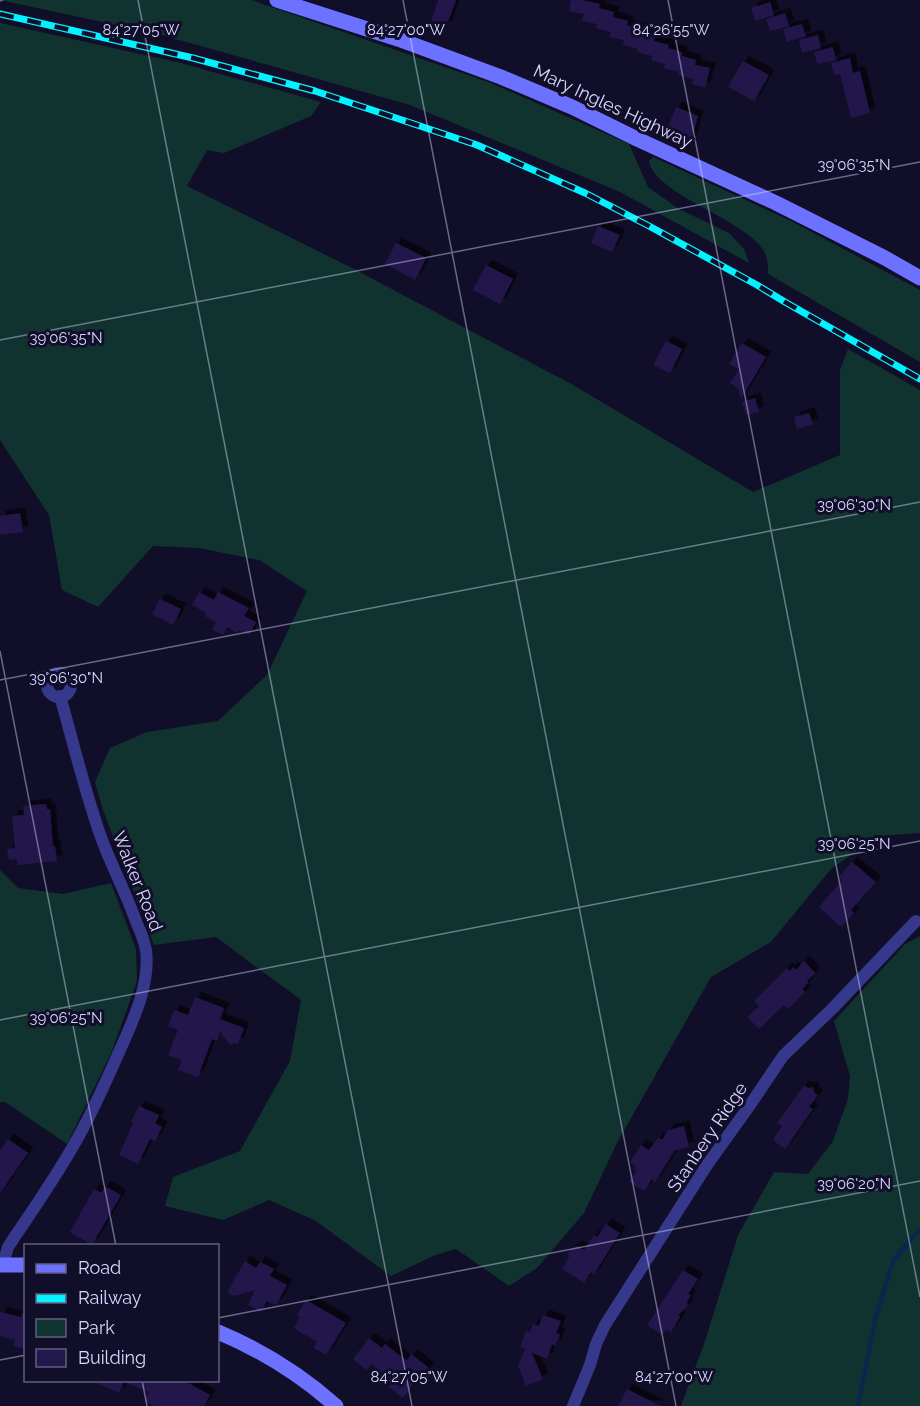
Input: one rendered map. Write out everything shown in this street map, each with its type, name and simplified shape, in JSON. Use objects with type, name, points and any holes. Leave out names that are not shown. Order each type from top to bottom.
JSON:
[{"type":"street","name":"Mary Ingles Highway","points":[[277,0],[398,39],[501,77],[572,107],[776,203],[920,278]]},
{"type":"street","name":"Walker Road","points":[[1,1264],[8,1247],[69,1153],[90,1116],[130,1027],[142,994],[145,975],[144,940],[90,807],[60,696]]},
{"type":"street","name":"Stanbery Ridge","points":[[573,1406],[604,1325],[707,1166],[783,1056],[832,1009],[916,921]]},
{"type":"street","points":[[1,1264],[24,1264]]},
{"type":"street","points":[[219,1332],[290,1370],[336,1406]]},
{"type":"green space","points":[[0,0],[251,0],[491,83],[629,144],[648,187],[679,209],[729,233],[744,249],[749,263],[620,192],[410,105],[158,34]]},
{"type":"green space","points":[[0,23],[181,63],[321,102],[311,116],[224,153],[207,150],[187,186],[354,269],[573,385],[753,492],[840,455],[840,370],[848,349],[920,390],[920,833],[878,836],[831,869],[771,942],[711,977],[618,1141],[584,1213],[537,1268],[509,1286],[456,1249],[433,1256],[391,1276],[316,1221],[269,1200],[223,1220],[165,1206],[173,1177],[240,1151],[290,1061],[301,1000],[216,937],[154,945],[103,810],[95,782],[110,748],[147,732],[218,721],[267,675],[307,591],[259,560],[199,548],[153,546],[98,607],[62,590],[49,515],[0,440]]},
{"type":"green space","points":[[653,157],[793,222],[920,290],[920,362],[768,274],[768,262],[764,251],[754,239],[667,185],[655,173],[649,161]]},
{"type":"green space","points":[[0,870],[18,888],[63,894],[111,883],[136,949],[137,981],[112,1051],[67,1144],[5,1102],[0,1102]]},
{"type":"green space","points":[[920,936],[920,1406],[681,1406],[705,1341],[738,1235],[774,1172],[808,1174],[833,1141],[848,1099],[850,1076],[834,1021],[905,944]]},
{"type":"building","points":[[438,0],[456,0],[446,27],[431,22]]},
{"type":"building","points":[[571,0],[600,4],[599,8],[614,12],[613,17],[628,21],[627,25],[655,36],[654,41],[669,45],[668,48],[682,52],[682,56],[696,60],[695,65],[710,68],[705,88],[692,84],[693,79],[678,75],[679,72],[664,68],[665,64],[651,60],[652,56],[623,45],[624,40],[609,37],[611,32],[596,28],[597,24],[582,21],[584,14],[569,11]]},
{"type":"building","points":[[770,2],[774,15],[755,21],[751,8]]},
{"type":"building","points":[[785,13],[789,26],[770,31],[766,19]]},
{"type":"building","points":[[802,24],[806,36],[787,42],[783,29]]},
{"type":"building","points":[[818,35],[821,48],[802,53],[799,40]]},
{"type":"building","points":[[833,47],[836,60],[817,64],[814,52]]},
{"type":"building","points":[[850,58],[853,73],[860,71],[870,113],[851,118],[840,74],[834,75],[831,63]]},
{"type":"building","points":[[743,61],[769,75],[754,101],[728,87]]},
{"type":"building","points":[[676,107],[698,116],[691,142],[666,131]]},
{"type":"building","points":[[598,226],[620,235],[612,252],[591,243]]},
{"type":"building","points":[[396,243],[426,258],[415,280],[385,264]]},
{"type":"building","points":[[486,265],[513,279],[500,304],[473,290]]},
{"type":"building","points":[[666,341],[682,349],[670,373],[653,365]]},
{"type":"building","points":[[742,343],[766,357],[741,399],[738,388],[730,383],[739,369],[729,364]]},
{"type":"building","points":[[755,398],[759,412],[746,415],[742,402]]},
{"type":"building","points":[[809,413],[813,424],[797,429],[794,417]]},
{"type":"building","points":[[20,513],[23,532],[0,535],[0,516]]},
{"type":"building","points":[[199,592],[214,600],[218,592],[249,608],[244,616],[256,622],[249,635],[239,630],[237,633],[227,627],[223,635],[212,630],[216,622],[192,605]]},
{"type":"building","points":[[160,599],[181,609],[173,625],[152,614]]},
{"type":"building","points":[[46,804],[47,809],[50,809],[53,846],[55,846],[57,861],[17,865],[17,859],[9,860],[7,849],[15,848],[12,816],[24,815],[23,806]]},
{"type":"building","points":[[852,862],[876,882],[851,910],[854,913],[841,927],[819,907],[842,880],[839,877]]},
{"type":"building","points":[[804,961],[815,973],[802,989],[805,992],[788,1009],[784,1005],[759,1029],[747,1017],[759,1006],[754,1001],[787,968],[790,971],[793,967],[796,970]]},
{"type":"building","points":[[195,997],[224,1008],[220,1019],[244,1028],[238,1044],[230,1045],[220,1032],[217,1041],[212,1039],[198,1077],[178,1070],[182,1060],[168,1055],[178,1030],[168,1026],[174,1010],[188,1015]]},
{"type":"building","points":[[804,1085],[808,1088],[813,1087],[814,1092],[818,1095],[809,1107],[813,1109],[785,1149],[773,1140],[782,1126],[777,1123]]},
{"type":"building","points":[[139,1106],[159,1115],[155,1123],[162,1127],[155,1141],[150,1139],[138,1164],[119,1155]]},
{"type":"building","points":[[684,1126],[689,1147],[675,1150],[655,1182],[652,1179],[644,1191],[629,1182],[637,1170],[634,1169],[636,1166],[630,1162],[641,1145],[649,1150],[658,1138],[662,1140],[668,1130]]},
{"type":"building","points":[[8,1139],[28,1153],[0,1193],[0,1150]]},
{"type":"building","points":[[105,1186],[121,1195],[93,1244],[90,1244],[70,1232],[94,1189],[101,1193]]},
{"type":"building","points":[[606,1224],[620,1233],[594,1274],[591,1272],[584,1283],[562,1269],[572,1248],[578,1246],[584,1250],[594,1235],[597,1237]]},
{"type":"building","points":[[245,1261],[256,1268],[260,1262],[274,1269],[270,1276],[287,1285],[276,1305],[267,1301],[261,1312],[248,1305],[255,1290],[234,1296],[227,1292]]},
{"type":"building","points":[[683,1270],[698,1279],[688,1294],[691,1295],[687,1302],[688,1306],[678,1315],[680,1317],[671,1332],[666,1329],[662,1335],[647,1325]]},
{"type":"building","points":[[306,1300],[346,1323],[326,1355],[314,1348],[317,1342],[294,1328],[300,1317],[297,1315]]},
{"type":"building","points":[[0,1312],[21,1317],[24,1313],[24,1349],[13,1346],[15,1340],[0,1336]]},
{"type":"building","points":[[543,1315],[561,1321],[556,1333],[560,1335],[555,1346],[552,1344],[547,1359],[532,1353],[543,1379],[526,1386],[518,1366],[525,1349],[520,1347],[526,1331],[530,1332],[533,1324],[539,1326]]},
{"type":"building","points":[[369,1338],[382,1348],[385,1344],[407,1361],[411,1354],[429,1368],[403,1398],[389,1387],[393,1381],[371,1364],[367,1370],[353,1359]]},
{"type":"building","points":[[94,1382],[124,1382],[119,1393]]},
{"type":"building","points":[[124,1382],[187,1382],[210,1395],[204,1406],[154,1406],[144,1401],[149,1392]]},
{"type":"building","points":[[627,1389],[660,1406],[618,1406]]},
{"type":"waterway","points":[[858,1406],[875,1320],[893,1261],[920,1229]]},
{"type":"railway","points":[[0,14],[193,58],[315,91],[477,145],[585,193],[649,226],[920,379]]}]
